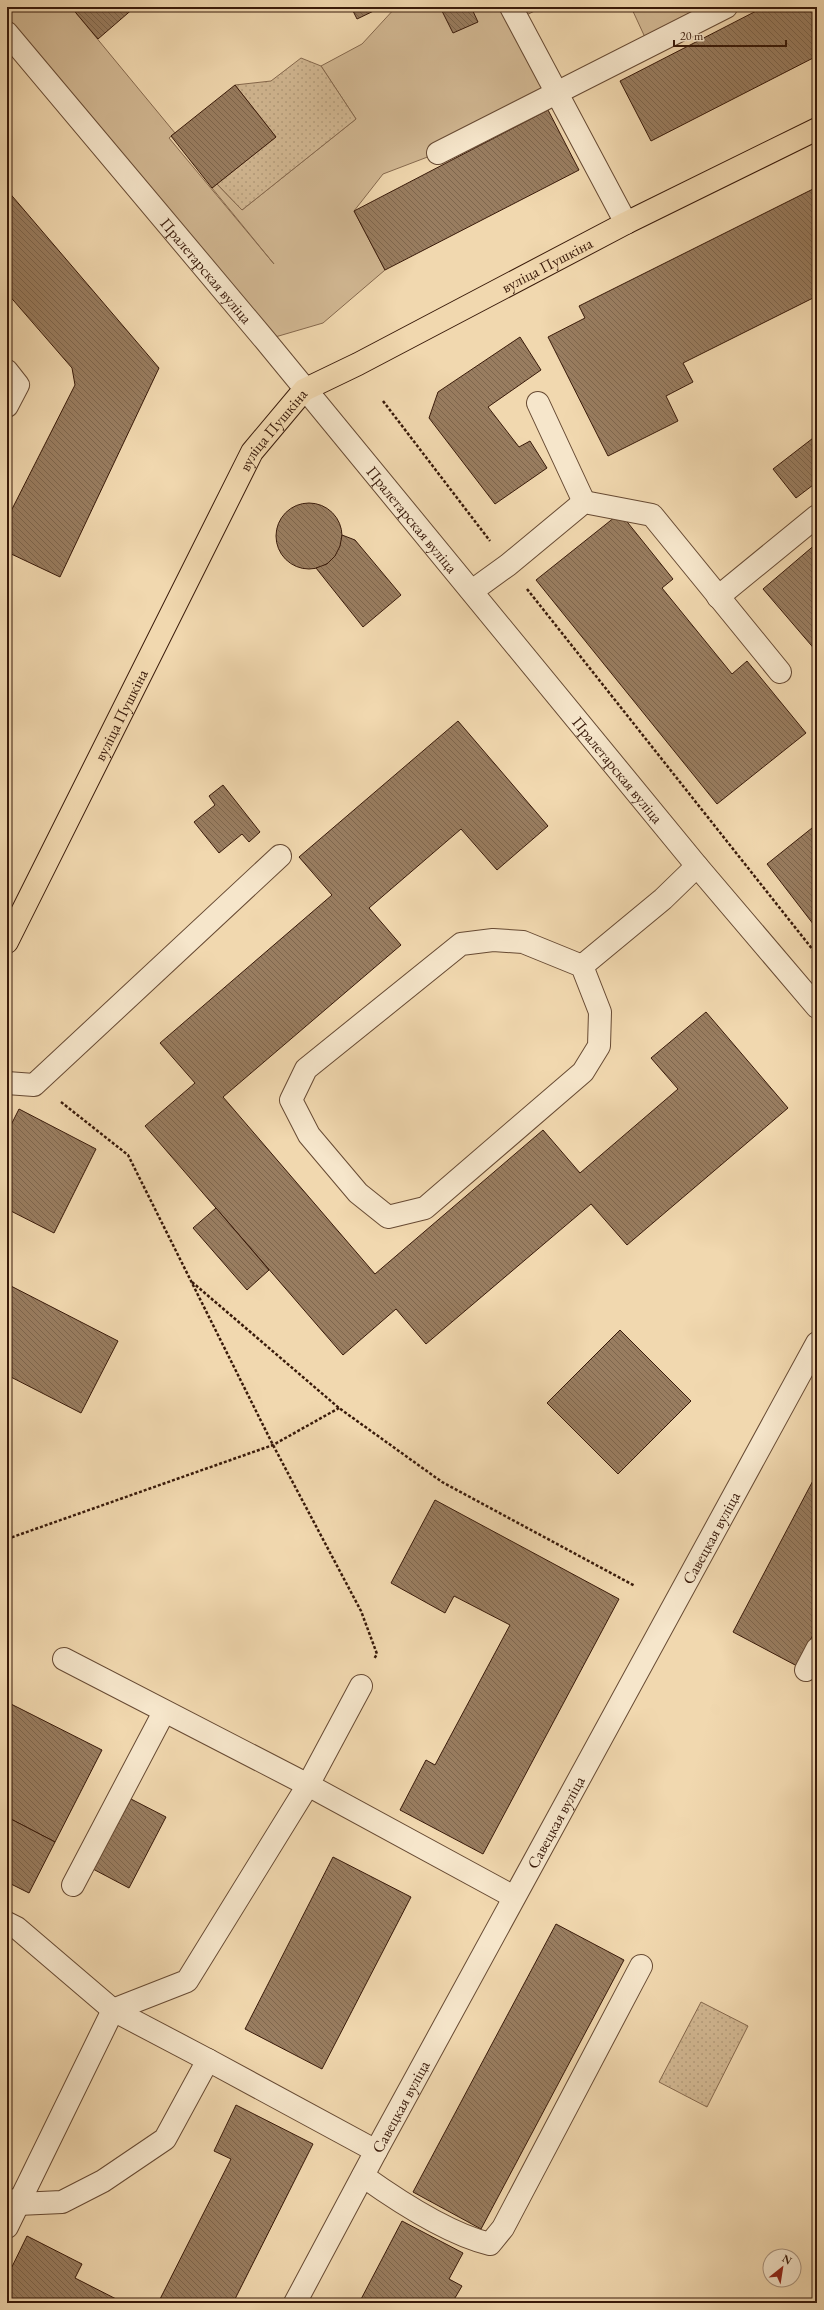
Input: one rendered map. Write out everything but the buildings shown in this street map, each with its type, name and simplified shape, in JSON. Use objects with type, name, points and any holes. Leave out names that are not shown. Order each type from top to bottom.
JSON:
[{"type":"main road","name":"вуліца Пушкіна","points":[[7,942],[252,452],[304,390],[358,364],[626,223],[817,129]]},
{"type":"street","points":[[511,7],[626,223]]},
{"type":"street","points":[[438,153],[726,7]]},
{"type":"street","name":"Пралетарская вуліца","points":[[7,33],[265,340],[304,390],[472,591],[697,866],[817,1007]]},
{"type":"street","points":[[7,371],[18,385],[7,406]]},
{"type":"street","points":[[538,403],[584,502]]},
{"type":"street","points":[[472,591],[508,565],[584,502]]},
{"type":"street","points":[[584,502],[652,515],[780,672]]},
{"type":"street","points":[[718,597],[817,516]]},
{"type":"street","points":[[7,1084],[34,1085],[280,856]]},
{"type":"street","points":[[582,966],[663,899],[697,866]]},
{"type":"street","points":[[493,940],[523,942],[582,966],[600,1012],[599,1046],[583,1072],[425,1208],[388,1217],[358,1192],[309,1135],[291,1100],[306,1069],[462,944],[493,940]]},
{"type":"street","name":"Савецкая вуліца","points":[[295,2303],[514,1897],[817,1343]]},
{"type":"street","points":[[806,1670],[817,1649]]},
{"type":"street","points":[[64,1659],[164,1712],[308,1785],[514,1897]]},
{"type":"street","points":[[7,2226],[12,2202],[113,2010],[187,1981],[308,1785],[361,1686]]},
{"type":"street","points":[[72,1885],[164,1712]]},
{"type":"street","points":[[7,1923],[17,1928],[113,2010],[376,2151]]},
{"type":"street","points":[[363,2176],[393,2198],[473,2240],[490,2244],[503,2228],[642,1966]]},
{"type":"street","points":[[12,2202],[62,2202],[103,2181],[165,2139],[208,2060]]},
{"type":"path","points":[[383,401],[508,565],[817,955]]},
{"type":"path","points":[[34,1085],[68,1106],[128,1155],[274,1445],[361,1611],[377,1654],[361,1686]]},
{"type":"path","points":[[190,1280],[339,1408],[442,1482],[635,1586]]},
{"type":"path","points":[[7,1539],[274,1445],[339,1408]]},
{"type":"shaded area","points":[[7,7],[71,7],[175,133],[169,138],[274,264],[212,188],[217,184],[242,210],[356,119],[321,66],[362,44],[396,7],[543,7],[518,19],[557,93],[438,153],[383,174],[354,211],[385,270],[323,323],[265,340],[7,32]]},
{"type":"shaded area","points":[[631,7],[726,7],[649,46]]},
{"type":"shaded area","points":[[301,58],[321,66],[356,119],[242,210],[217,184],[276,137],[235,85],[271,81]]},
{"type":"shaded area","points":[[701,2002],[748,2026],[707,2107],[659,2082]]}]
